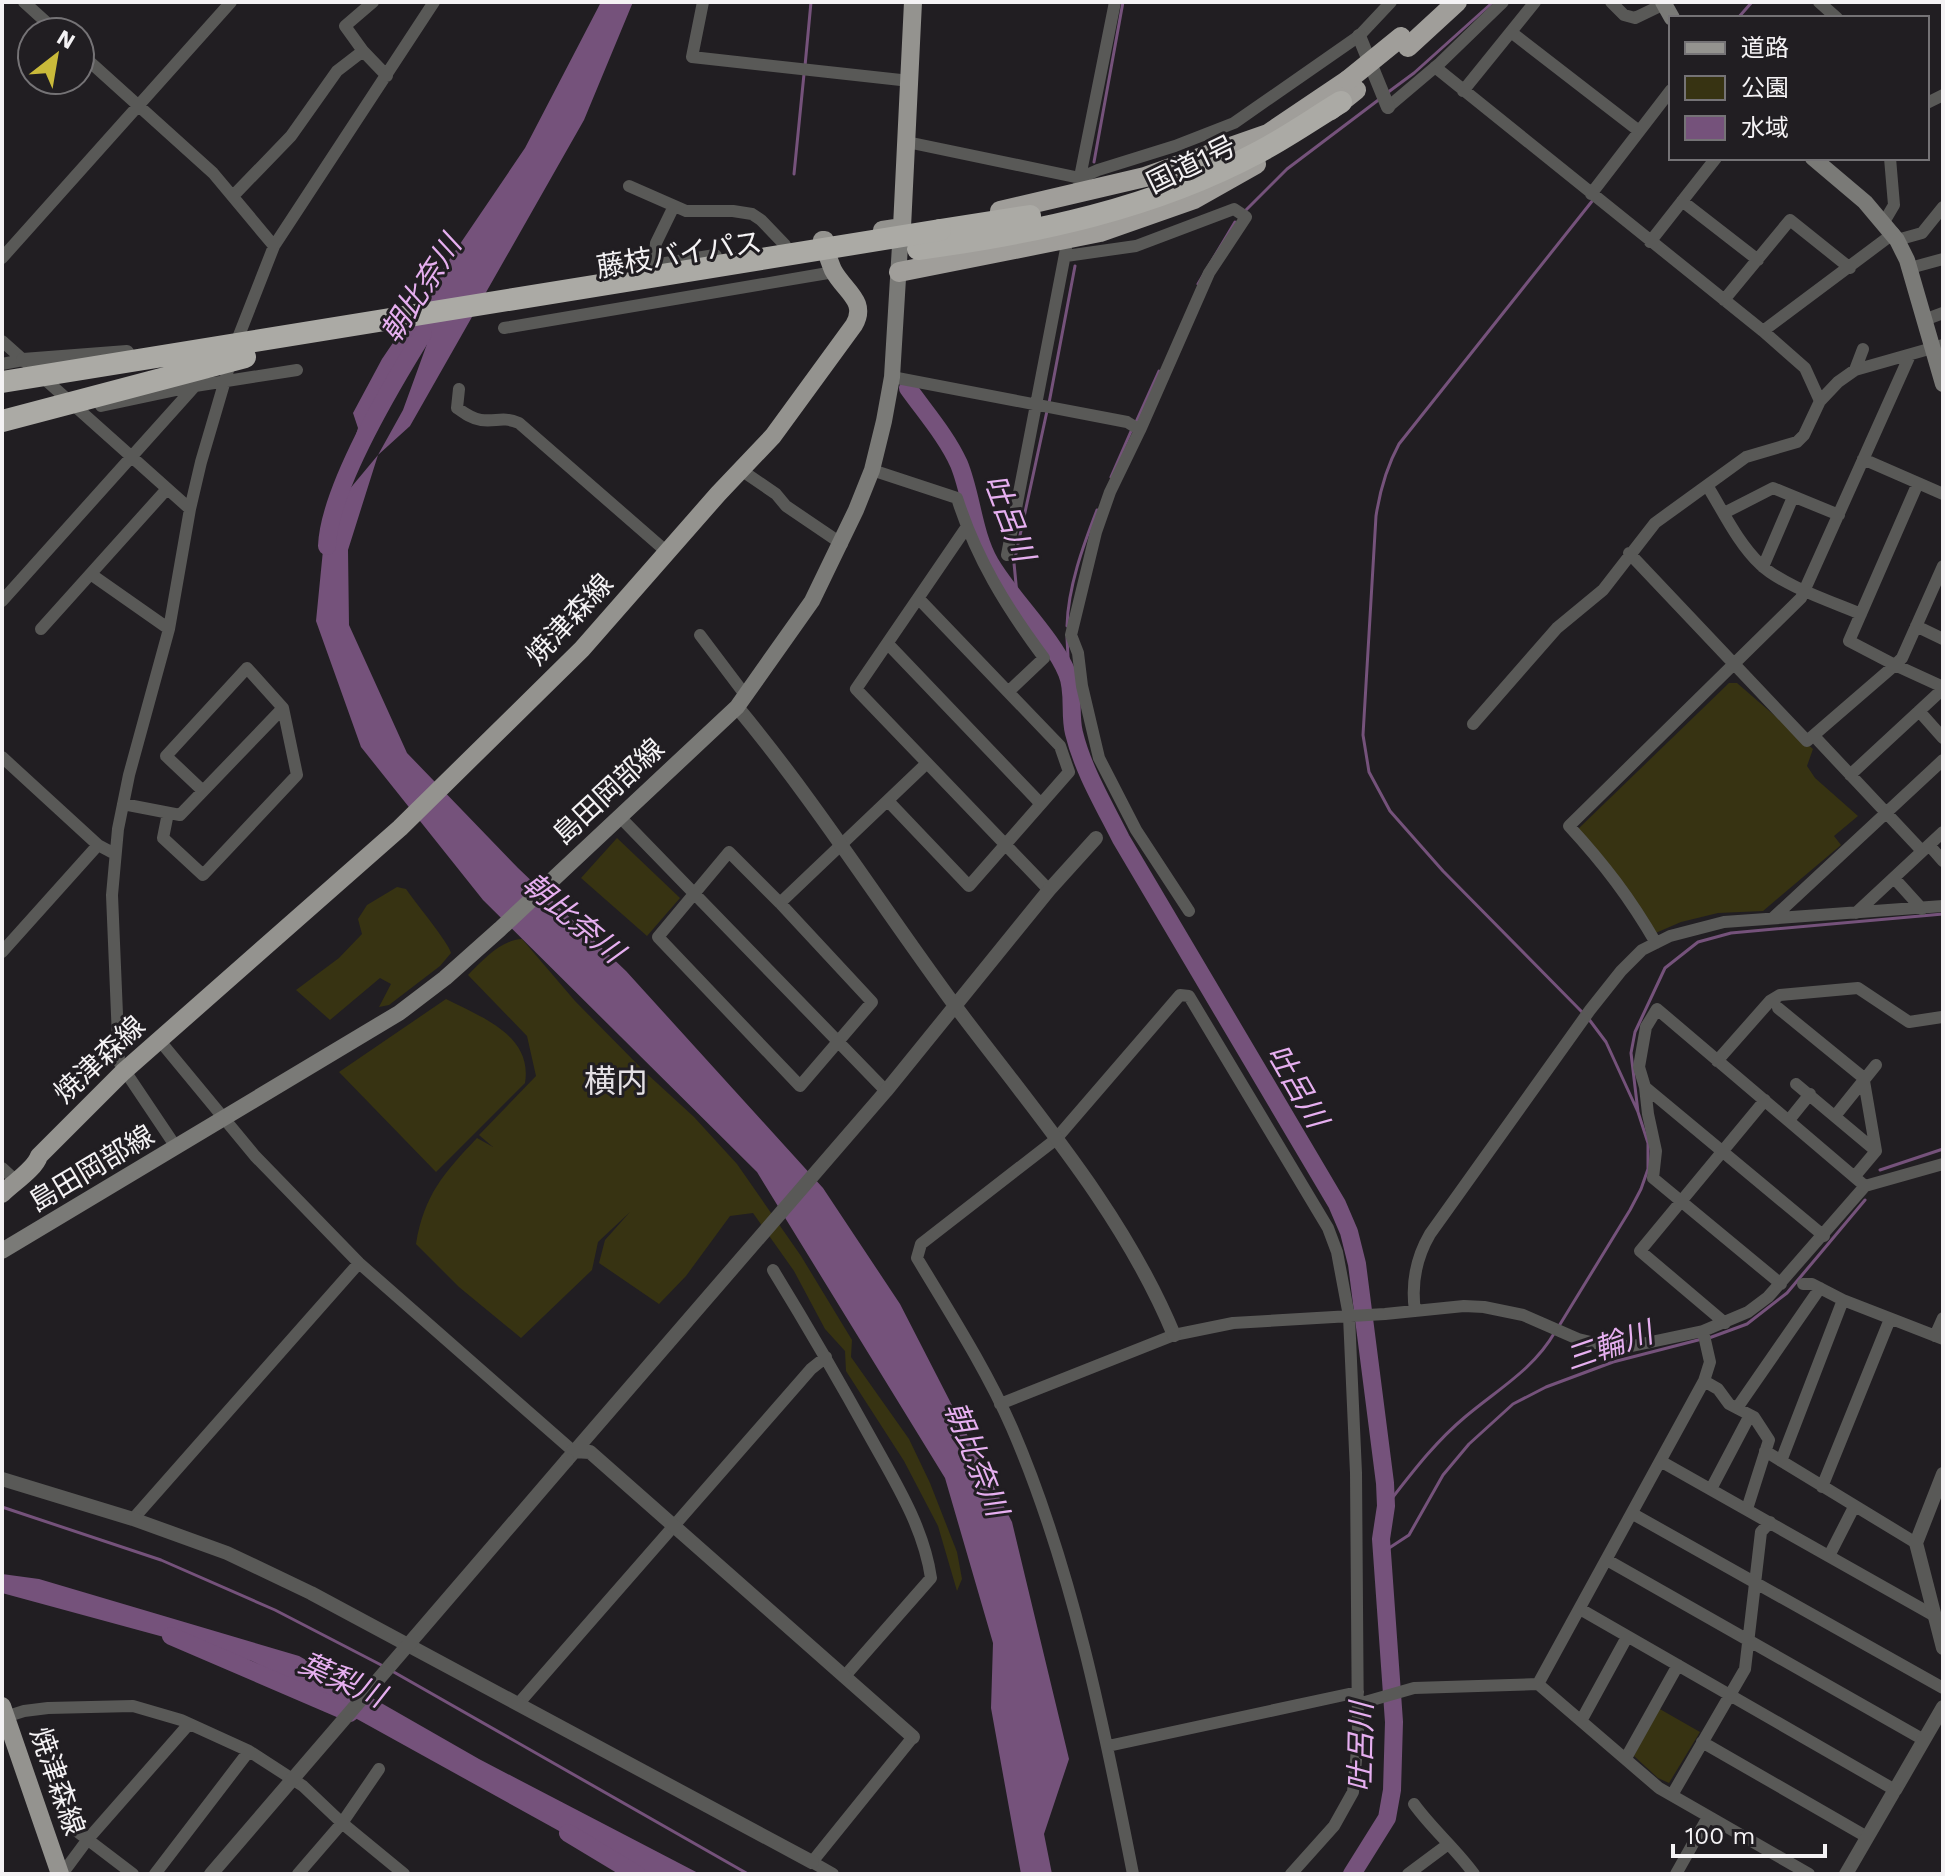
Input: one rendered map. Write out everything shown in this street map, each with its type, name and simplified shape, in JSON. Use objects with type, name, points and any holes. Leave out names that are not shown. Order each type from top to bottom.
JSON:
[{"type":"highway","name":"国道1号","points":[[1404,42],[1440,2]]},
{"type":"highway","name":"国道1号","points":[[899,272],[1100,232],[1194,199],[1284,148],[1404,42],[1457,2]]},
{"type":"highway","name":"国道1号","points":[[902,227],[1081,194],[1145,177],[1268,134],[1348,91]]},
{"type":"highway","name":"藤枝バイパス","points":[[2,393],[1046,228],[1149,199],[1257,153],[1348,91]]},
{"type":"highway","name":"藤枝バイパス","points":[[2,382],[1023,218],[1108,198],[1185,172],[1268,134]]},
{"type":"highway","points":[[2,422],[281,347]]},
{"type":"highway","points":[[9,364],[179,355]]},
{"type":"main road","points":[[822,240],[902,227],[913,2]]},
{"type":"main road","points":[[1815,160],[1865,202],[1892,232],[1910,268],[1924,320],[1938,347],[1943,384]]},
{"type":"main road","name":"島田岡部線","points":[[2,1251],[399,1013],[445,978],[500,929],[742,702],[812,601],[842,544],[872,470],[891,384],[902,227]]},
{"type":"main road","name":"焼津森線","points":[[2,1194],[9,1174],[29,1171],[39,1156],[123,1072],[400,828],[465,766],[582,649],[788,418],[860,311],[858,303],[834,272],[822,240]]},
{"type":"main road","name":"焼津森線","points":[[3,1713],[61,1874]]},
{"type":"street","points":[[24,2],[39,16]]},
{"type":"street","points":[[2,258],[231,2]]},
{"type":"street","points":[[373,2],[345,26],[387,76]]},
{"type":"street","points":[[176,1147],[119,1062],[113,919],[115,854],[123,804],[142,721],[169,629],[190,509],[222,382],[236,343],[274,246],[434,2]]},
{"type":"street","points":[[703,2],[692,57],[910,81]]},
{"type":"street","points":[[1079,184],[1115,2]]},
{"type":"street","points":[[907,142],[1079,184],[1234,123],[1359,36],[1391,2]]},
{"type":"street","points":[[1359,36],[1388,107],[1503,2]]},
{"type":"street","points":[[1463,91],[1535,2]]},
{"type":"street","points":[[1611,2],[1624,15],[1635,18],[1666,7]]},
{"type":"street","points":[[1819,2],[1835,16]]},
{"type":"street","points":[[1511,32],[1639,131]]},
{"type":"street","points":[[233,196],[291,136],[337,71],[363,51]]},
{"type":"street","points":[[1435,67],[1763,331],[1805,368],[1820,401]]},
{"type":"street","points":[[96,68],[213,173],[274,246]]},
{"type":"street","points":[[1591,194],[1669,93]]},
{"type":"street","points":[[1650,242],[1714,160]]},
{"type":"street","points":[[1890,160],[1894,205],[1892,232]]},
{"type":"street","points":[[629,186],[686,211],[752,214],[785,245]]},
{"type":"street","points":[[1682,201],[1758,260]]},
{"type":"street","points":[[654,264],[656,243],[674,206]]},
{"type":"street","points":[[1763,331],[1850,268],[1892,232],[1922,233],[1943,207]]},
{"type":"street","points":[[1007,555],[1066,250],[1136,246],[1234,209],[1246,217],[1209,273],[1105,505],[1071,635],[1078,653],[1082,686],[1099,758],[1136,830],[1189,911]]},
{"type":"street","points":[[1724,300],[1790,220],[1850,268]]},
{"type":"street","points":[[9,364],[236,343],[654,264],[822,240]]},
{"type":"street","points":[[1910,268],[1943,259]]},
{"type":"street","points":[[504,328],[834,272]]},
{"type":"street","points":[[1924,320],[1943,313]]},
{"type":"street","points":[[2,341],[9,364],[79,410],[190,509]]},
{"type":"street","points":[[1473,724],[1557,628],[1603,590],[1655,523],[1746,457],[1797,442],[1804,435],[1820,401],[1855,370],[1938,347]]},
{"type":"street","points":[[1855,370],[1863,349]]},
{"type":"street","points":[[1656,943],[1633,902],[1606,866],[1569,826],[1806,591],[1910,355]]},
{"type":"street","points":[[2,422],[33,414],[79,410],[195,386],[297,370]]},
{"type":"street","points":[[891,384],[1127,422],[1140,430]]},
{"type":"street","points":[[2,601],[195,386]]},
{"type":"street","points":[[459,389],[457,408],[483,421],[507,418],[519,423],[667,552]]},
{"type":"street","points":[[1863,459],[1943,494]]},
{"type":"street","points":[[741,470],[776,494],[786,506],[842,544]]},
{"type":"street","points":[[872,470],[957,498],[966,528],[988,576],[1013,617],[1044,658],[1008,692]]},
{"type":"street","points":[[1850,775],[1943,688],[1849,641],[1918,483]]},
{"type":"street","points":[[1708,487],[1746,548],[1763,567],[1806,591],[1861,614]]},
{"type":"street","points":[[1724,513],[1773,488],[1839,515]]},
{"type":"street","points":[[41,629],[166,490]]},
{"type":"street","points":[[1763,567],[1793,497]]},
{"type":"street","points":[[966,528],[856,689],[1049,890]]},
{"type":"street","points":[[1629,553],[1807,741],[1902,658],[1943,566]]},
{"type":"street","points":[[92,575],[169,629]]},
{"type":"street","points":[[888,801],[969,886],[1069,772],[1060,746],[918,598]]},
{"type":"street","points":[[1916,626],[1943,639]]},
{"type":"street","points":[[700,635],[742,702],[955,1005],[1057,1138],[1129,1243],[1149,1278],[1174,1335]]},
{"type":"street","points":[[888,644],[1041,804]]},
{"type":"street","points":[[168,813],[163,838],[203,875],[297,775],[283,708],[247,668],[166,756],[203,791]]},
{"type":"street","points":[[123,804],[180,815],[283,708]]},
{"type":"street","points":[[1919,711],[1943,738]]},
{"type":"street","points":[[1814,736],[1885,813],[1943,861]]},
{"type":"street","points":[[2,757],[98,845],[115,854]]},
{"type":"street","points":[[1773,918],[1943,760]]},
{"type":"street","points":[[780,903],[926,764]]},
{"type":"street","points":[[619,816],[886,1091]]},
{"type":"street","points":[[1856,913],[1943,832]]},
{"type":"street","points":[[211,1874],[886,1091],[1049,890],[1096,838]]},
{"type":"street","points":[[2,952],[98,845]]},
{"type":"street","points":[[729,852],[780,903],[872,1002],[800,1086],[658,937],[729,852]]},
{"type":"street","points":[[1894,878],[1922,909]]},
{"type":"street","points":[[1415,1311],[1413,1281],[1423,1246],[1590,1010],[1630,960],[1642,950],[1670,936],[1724,922],[1943,906]]},
{"type":"street","points":[[1717,1061],[1770,1001],[1780,995],[1858,988],[1909,1022],[1942,1019],[1943,1003]]},
{"type":"street","points":[[1133,1874],[1108,1746],[1060,1562],[1033,1482],[1000,1404],[917,1258],[921,1244],[1057,1138],[1180,995],[1189,996],[1328,1228],[1337,1252],[1349,1316],[1356,1473],[1358,1698],[1353,1792],[1334,1826],[1291,1874]]},
{"type":"street","points":[[1778,1008],[1864,1080],[1876,1151],[1855,1176]]},
{"type":"street","points":[[1781,1284],[1653,1178],[1656,1151],[1639,1067],[1646,1027],[1657,1009],[1865,1186]]},
{"type":"street","points":[[160,1041],[255,1156],[359,1263],[570,1455]]},
{"type":"street","points":[[1835,1116],[1876,1065]]},
{"type":"street","points":[[1796,1084],[1876,1151]]},
{"type":"street","points":[[1645,1087],[1824,1236]]},
{"type":"street","points":[[1789,1120],[1810,1094]]},
{"type":"street","points":[[1725,1323],[1640,1251],[1765,1100]]},
{"type":"street","points":[[1000,1404],[1174,1335],[1233,1323],[1484,1307],[1523,1315],[1594,1344],[1619,1347],[1704,1337],[1748,1312],[1781,1284],[1865,1186],[1943,1164]]},
{"type":"street","points":[[133,1519],[359,1263]]},
{"type":"street","points":[[773,1270],[826,1357],[905,1500],[928,1560],[931,1578],[844,1677]]},
{"type":"street","points":[[1803,1284],[1812,1284],[1843,1300],[1939,1338],[1943,1318]]},
{"type":"street","points":[[1737,1408],[1820,1288]]},
{"type":"street","points":[[1781,1461],[1843,1300]]},
{"type":"street","points":[[1822,1487],[1890,1319]]},
{"type":"street","points":[[1538,1684],[1704,1381],[1710,1362],[1704,1337]]},
{"type":"street","points":[[519,1703],[811,1369],[826,1357]]},
{"type":"street","points":[[1704,1381],[1718,1389],[1729,1404],[1750,1415],[1769,1440],[1747,1509]]},
{"type":"street","points":[[1711,1489],[1750,1415]]},
{"type":"street","points":[[1765,1451],[1916,1543]]},
{"type":"street","points":[[570,1455],[590,1452],[913,1737],[812,1862]]},
{"type":"street","points":[[1662,1462],[1933,1615]]},
{"type":"street","points":[[1943,1476],[1916,1543],[1943,1648]]},
{"type":"street","points":[[2,1479],[133,1519],[227,1553],[311,1593],[519,1703],[833,1874]]},
{"type":"street","points":[[1829,1556],[1854,1507]]},
{"type":"street","points":[[1633,1514],[1943,1688]]},
{"type":"street","points":[[1672,1795],[1745,1669],[1761,1532],[1770,1522]]},
{"type":"street","points":[[1607,1560],[1924,1740]]},
{"type":"street","points":[[1580,1609],[1894,1791]]},
{"type":"street","points":[[1581,1721],[1627,1637]]},
{"type":"street","points":[[1626,1758],[1678,1665]]},
{"type":"street","points":[[1108,1746],[1414,1688],[1538,1684],[1659,1788],[1809,1874]]},
{"type":"street","points":[[3,1713],[48,1708],[133,1706],[167,1715],[249,1751],[303,1786],[404,1874]]},
{"type":"street","points":[[1846,1874],[1943,1707]]},
{"type":"street","points":[[61,1874],[189,1724]]},
{"type":"street","points":[[1702,1742],[1867,1837]]},
{"type":"street","points":[[155,1874],[249,1751]]},
{"type":"street","points":[[298,1874],[342,1823],[379,1769]]},
{"type":"street","points":[[1414,1804],[1474,1874]]},
{"type":"street","points":[[1681,1872],[1708,1817]]},
{"type":"street","points":[[66,1823],[133,1874]]},
{"type":"street","points":[[1408,1874],[1447,1845]]},
{"type":"green space","points":[[1729,683],[1737,683],[1813,749],[1807,766],[1815,778],[1858,816],[1834,836],[1841,845],[1763,911],[1718,913],[1681,922],[1651,935],[1577,830]]},
{"type":"green space","points":[[617,838],[680,898],[647,936],[581,878]]},
{"type":"green space","points":[[397,887],[406,889],[451,953],[440,966],[389,1005],[379,1007],[391,984],[380,978],[330,1020],[296,990],[339,958],[362,934],[358,919],[367,905]]},
{"type":"green space","points":[[522,939],[575,1001],[694,1117],[737,1164],[801,1256],[852,1340],[851,1357],[909,1439],[930,1483],[957,1552],[962,1579],[957,1591],[938,1526],[904,1461],[846,1371],[845,1351],[825,1329],[794,1271],[753,1213],[730,1216],[686,1276],[659,1304],[599,1263],[605,1240],[630,1212],[598,1242],[592,1270],[521,1338],[459,1287],[416,1244],[424,1212],[445,1174],[477,1138],[493,1147],[479,1135],[536,1076],[527,1036],[468,975],[500,947]]},
{"type":"green space","points":[[446,999],[488,1021],[513,1040],[525,1066],[525,1083],[436,1172],[339,1072]]},
{"type":"green space","points":[[1658,1708],[1700,1732],[1669,1783],[1658,1778],[1634,1756]]},
{"type":"water","points":[[601,2],[633,2],[584,120],[410,426],[378,455],[403,410],[427,344],[399,360],[368,433],[342,479],[358,428],[353,413],[382,359],[525,148]]},
{"type":"water","points":[[378,455],[348,550],[349,625],[407,753],[518,868],[626,971],[823,1188],[900,1304],[1012,1522],[1069,1759],[1044,1834],[1052,1874],[1021,1874],[991,1708],[993,1643],[945,1478],[757,1172],[483,900],[361,747],[316,621],[324,540],[348,491]]},
{"type":"water","points":[[2,1574],[39,1579],[299,1656],[479,1759],[700,1874],[637,1874],[252,1661],[2,1593]]},
{"type":"waterway","points":[[805,66],[811,2]]},
{"type":"waterway","points":[[1094,162],[1123,2]]},
{"type":"waterway","points":[[1387,93],[1414,73],[1493,2]]},
{"type":"waterway","points":[[1740,16],[1752,2]]},
{"type":"waterway","points":[[794,174],[804,74]]},
{"type":"waterway","points":[[1246,210],[1287,169],[1381,98]]},
{"type":"waterway","points":[[1583,1013],[1443,871],[1390,811],[1369,772],[1363,735],[1376,516],[1390,462],[1399,444],[1593,200]]},
{"type":"waterway","points":[[1198,284],[1235,222]]},
{"type":"waterway","points":[[1049,403],[1075,266]]},
{"type":"waterway","name":"朝比奈川","points":[[327,546],[330,523],[350,467],[423,334]]},
{"type":"waterway","points":[[1136,422],[1159,371]]},
{"type":"waterway","name":"吐呂川","points":[[908,388],[942,434],[959,464],[990,563],[1052,646],[1067,673],[1078,747],[1094,787],[1121,839],[1337,1204],[1349,1232],[1357,1264],[1385,1483],[1386,1506],[1381,1539],[1394,1722],[1392,1790],[1387,1818],[1352,1874]]},
{"type":"waterway","points":[[1018,605],[1014,563],[1047,411]]},
{"type":"waterway","points":[[1111,477],[1132,429]]},
{"type":"waterway","points":[[1067,626],[1073,582],[1097,510]]},
{"type":"waterway","points":[[1067,638],[1069,675]]},
{"type":"waterway","points":[[1559,1326],[1630,1210],[1648,1169],[1648,1143],[1638,1112],[1631,1053],[1635,1032],[1665,968],[1698,942],[1731,933],[1943,914]]},
{"type":"waterway","points":[[1588,1018],[1606,1042],[1638,1112]]},
{"type":"waterway","name":"三輪川","points":[[1880,1170],[1943,1149]]},
{"type":"waterway","name":"三輪川","points":[[1709,1338],[1747,1324],[1787,1293],[1865,1200]]},
{"type":"waterway","points":[[1386,1506],[1443,1437],[1526,1368],[1555,1332]]},
{"type":"waterway","name":"三輪川","points":[[1383,1552],[1409,1535],[1443,1475],[1469,1444],[1513,1404],[1546,1387],[1613,1362],[1702,1339]]},
{"type":"waterway","points":[[2,1507],[161,1560],[275,1610],[385,1667]]},
{"type":"waterway","name":"葉梨川","points":[[171,1636],[350,1713]]},
{"type":"waterway","points":[[392,1671],[748,1874]]},
{"type":"waterway","name":"葉梨川","points":[[568,1833],[636,1874]]},
{"type":"district","name":"横内","points":[[616,1081]]}]
